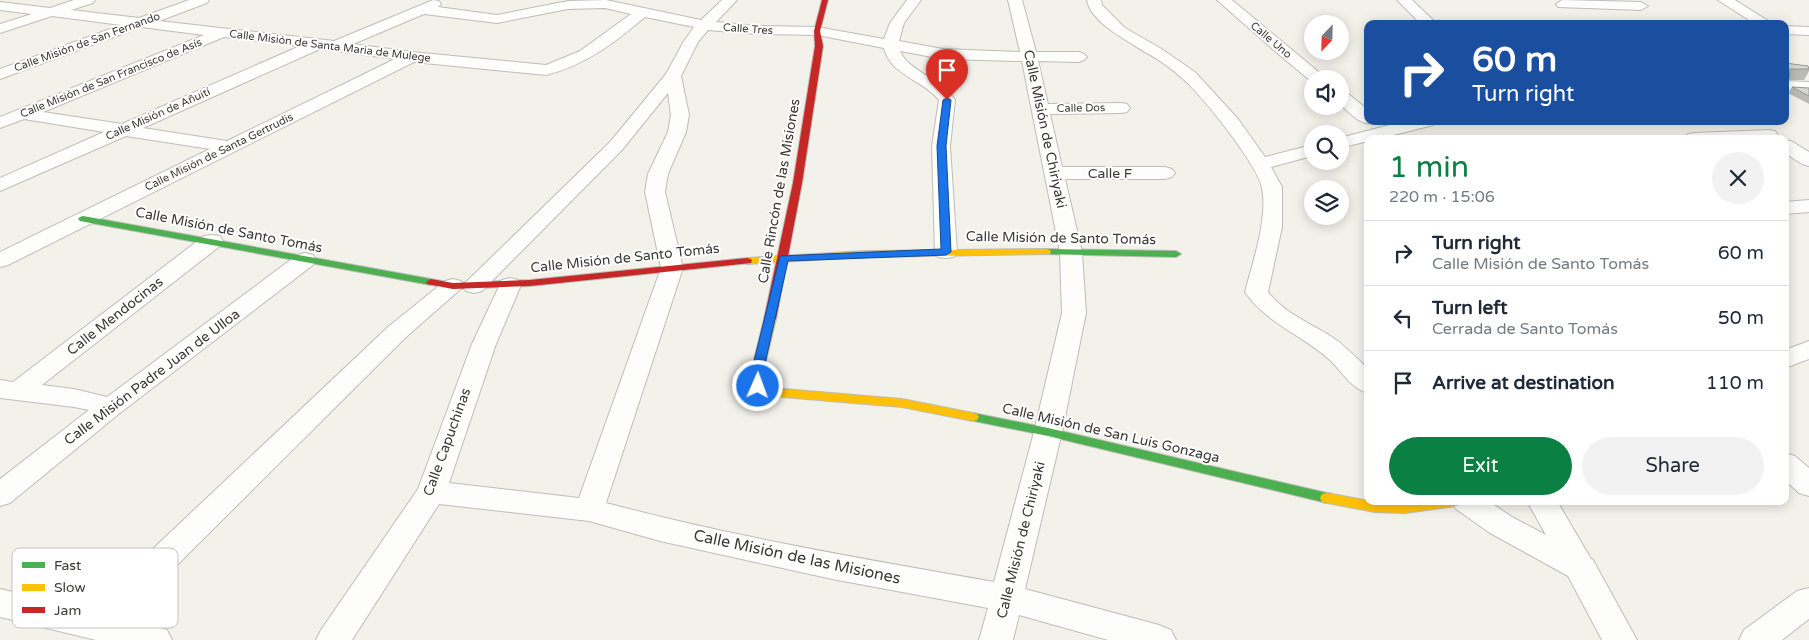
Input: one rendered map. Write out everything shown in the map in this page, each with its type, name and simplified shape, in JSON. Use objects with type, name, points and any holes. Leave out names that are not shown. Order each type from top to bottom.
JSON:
[{"type":"street","points":[[0,29],[88,0]]},
{"type":"street","name":"Calle Misión de San Fernando","points":[[0,74],[202,0]]},
{"type":"street","points":[[336,46],[442,0]]},
{"type":"street","points":[[174,548],[397,332],[463,286],[558,206],[616,146],[673,76],[691,41],[704,25],[730,0]]},
{"type":"street","name":"Calle Rincón de las Misiones","points":[[758,386],[756,377],[784,258],[807,132],[819,46],[817,31],[825,0]]},
{"type":"street","points":[[914,0],[898,20],[892,33],[891,45],[895,57],[901,65],[931,83],[947,100],[941,146],[946,252]]},
{"type":"street","name":"Calle Misión de Chiriyaki","points":[[996,640],[1048,432],[1074,313],[1071,252],[1029,56],[1015,0]]},
{"type":"street","points":[[1094,0],[1095,6],[1113,25],[1162,56],[1189,76],[1232,123],[1260,164],[1272,187],[1272,227],[1256,292],[1262,301],[1276,312],[1331,349],[1359,364],[1364,376]]},
{"type":"street","name":"Calle Uno","points":[[1224,0],[1307,70]]},
{"type":"street","points":[[1404,0],[1426,20]]},
{"type":"street","points":[[1725,0],[1759,20]]},
{"type":"street","points":[[1561,2],[1641,6]]},
{"type":"street","points":[[1561,2],[1582,19]]},
{"type":"street","name":"Calle Tres","points":[[420,9],[497,19],[568,5],[617,3],[704,25],[756,30],[817,31],[962,56],[1078,57]]},
{"type":"street","points":[[661,15],[676,5]]},
{"type":"street","name":"Calle Misión de Santa Maria de Mulege","points":[[0,6],[336,46],[412,57],[546,70],[557,68],[602,44],[643,11]]},
{"type":"street","points":[[1789,30],[1809,31]]},
{"type":"street","name":"Calle Misión de San Francisco de Asís","points":[[0,124],[222,33]]},
{"type":"street","name":"Calle Misión de Añuití","points":[[0,185],[316,44]]},
{"type":"street","name":"Calle Misión de Santa Gertrudis","points":[[0,260],[412,57]]},
{"type":"street","points":[[589,510],[672,268],[655,192],[658,174],[677,132],[680,115],[673,76]]},
{"type":"street","points":[[1789,86],[1809,88]]},
{"type":"street","points":[[1349,103],[1364,115]]},
{"type":"street","name":"Calle Dos","points":[[1040,109],[1121,108]]},
{"type":"street","points":[[0,110],[125,128],[230,147]]},
{"type":"street","points":[[1349,139],[1377,127],[1399,125]]},
{"type":"street","points":[[1752,125],[1769,135]]},
{"type":"street","points":[[1789,148],[1809,160]]},
{"type":"street","points":[[1260,164],[1304,152]]},
{"type":"street","name":"Calle F","points":[[1054,173],[1165,173]]},
{"type":"street","points":[[1789,208],[1809,206]]},
{"type":"street","name":"Calle Misión de Santo Tomás","points":[[83,219],[212,241],[305,260],[463,286],[510,285],[784,258],[946,252],[1176,254]]},
{"type":"street","name":"Calle Mendocinas","points":[[9,390],[212,241]]},
{"type":"street","name":"Calle Misión Padre Juan de Ulloa","points":[[0,495],[111,407],[305,260]]},
{"type":"street","name":"Calle Capuchinas","points":[[333,640],[431,492],[480,353],[510,285]]},
{"type":"street","points":[[1789,358],[1809,350]]},
{"type":"street","name":"Calle Misión de San Luis Gonzaga","points":[[758,386],[770,392],[902,403],[1048,432],[1346,503],[1375,507],[1405,508],[1426,505]]},
{"type":"street","points":[[9,390],[74,398],[111,407]]},
{"type":"street","points":[[1789,467],[1809,485]]},
{"type":"street","name":"Calle Misión de las Misiones","points":[[431,492],[589,510],[660,529],[832,566],[1007,598],[1159,640]]},
{"type":"street","points":[[1472,505],[1501,525],[1582,569]]},
{"type":"street","points":[[1544,505],[1582,569],[1620,640]]},
{"type":"street","points":[[1756,640],[1809,602]]},
{"type":"street","points":[[107,628],[155,640]]},
{"type":"building","points":[[1789,64],[1808,66],[1809,69],[1790,69],[1789,79]]},
{"type":"building","points":[[1792,87],[1809,88],[1809,96]]},
{"type":"traffic: fast","points":[[83,219],[431,282]]},
{"type":"traffic: fast","points":[[1046,252],[1176,254]]},
{"type":"traffic: fast","points":[[973,417],[1048,432],[1327,498]]},
{"type":"traffic: slow","points":[[747,261],[865,254],[1046,252]]},
{"type":"traffic: slow","points":[[770,319],[756,377],[758,387],[770,392],[902,403],[973,417]]},
{"type":"traffic: slow","points":[[1327,498],[1364,505]]},
{"type":"traffic: slow","points":[[1364,505],[1405,508],[1426,505]]},
{"type":"traffic: jam","points":[[770,319],[798,183],[819,46],[817,31],[825,0]]},
{"type":"traffic: jam","points":[[431,282],[453,286],[530,283],[747,261]]},
{"type":"route","points":[[758,386],[756,377],[784,258],[946,252],[945,197],[941,146],[947,100]]}]
